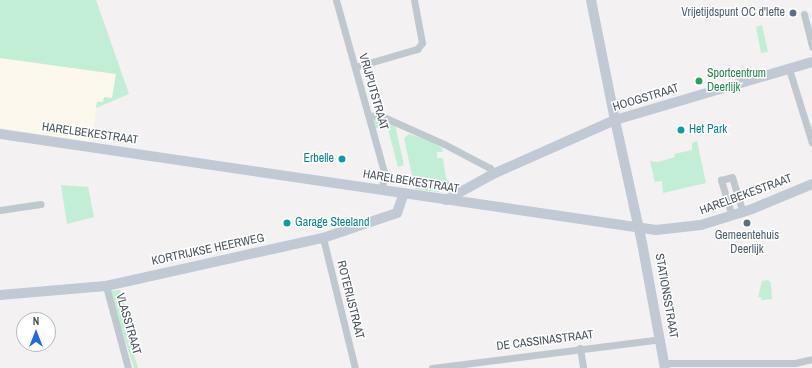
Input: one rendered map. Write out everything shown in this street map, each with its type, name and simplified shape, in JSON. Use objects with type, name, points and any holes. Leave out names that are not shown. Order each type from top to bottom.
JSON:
[{"type":"street","name":"VRIJPUTSTRAAT","points":[[336,0],[384,172],[382,190]]},
{"type":"street","points":[[355,66],[417,49],[422,43],[414,0]]},
{"type":"street","name":"STATIONSSTRAAT","points":[[591,0],[615,120],[639,228],[665,366]]},
{"type":"street","points":[[804,14],[812,47]]},
{"type":"street","name":"HOOGSTRAAT","points":[[446,200],[493,174],[615,120],[812,62]]},
{"type":"street","points":[[792,68],[812,143]]},
{"type":"street","points":[[368,116],[379,115],[444,144],[490,168],[493,174]]},
{"type":"street","name":"HARELBEKESTRAAT","points":[[0,134],[639,228],[683,229],[732,216],[812,184]]},
{"type":"street","points":[[732,216],[721,180],[732,177],[743,212]]},
{"type":"street","name":"KORTRIJKSE HEERWEG","points":[[0,295],[106,286],[323,238],[397,213],[404,193]]},
{"type":"street","points":[[0,210],[41,204]]},
{"type":"street","name":"ROTERIJSTRAAT","points":[[323,238],[355,368]]},
{"type":"street","name":"VLASSTRAAT","points":[[106,286],[128,368]]},
{"type":"street","name":"DE CASSINASTRAAT","points":[[432,368],[520,355],[660,339]]},
{"type":"street","points":[[580,348],[583,368]]},
{"type":"street","points":[[665,366],[794,365],[812,359]]},
{"type":"shaded area","points":[[0,58],[116,74],[112,98],[97,102],[92,142],[0,128]]},
{"type":"green space","points":[[0,0],[96,0],[129,94],[96,108],[97,102],[103,102],[104,97],[112,98],[116,74],[0,58]]},
{"type":"green space","points":[[762,25],[768,52],[761,53],[756,27]]},
{"type":"green space","points":[[378,117],[395,125],[404,165],[398,167],[388,129],[375,128],[373,119]]},
{"type":"green space","points":[[409,134],[428,140],[442,148],[443,152],[437,152],[437,158],[443,158],[446,178],[454,187],[438,192],[415,189],[404,138]]},
{"type":"green space","points":[[697,141],[706,183],[663,193],[662,181],[655,182],[650,161],[658,162],[675,157],[674,154],[692,150],[692,143]]},
{"type":"green space","points":[[61,185],[88,187],[94,217],[67,224]]},
{"type":"green space","points":[[768,280],[771,283],[772,299],[761,300],[762,298],[758,297],[762,281]]},
{"type":"green space","points":[[120,290],[134,333],[128,335],[138,368],[134,368],[109,291]]},
{"type":"place","name":"Vrijetijdspunt OC d'Iefte","points":[[793,13]]},
{"type":"place","name":"Sportcentrum Deerlijk","points":[[699,81]]},
{"type":"place","name":"Het Park","points":[[681,130]]},
{"type":"place","name":"Erbelle","points":[[342,159]]},
{"type":"place","name":"Garage Steeland","points":[[287,223]]},
{"type":"place","name":"Gemeentehuis Deerlijk","points":[[747,223]]}]
